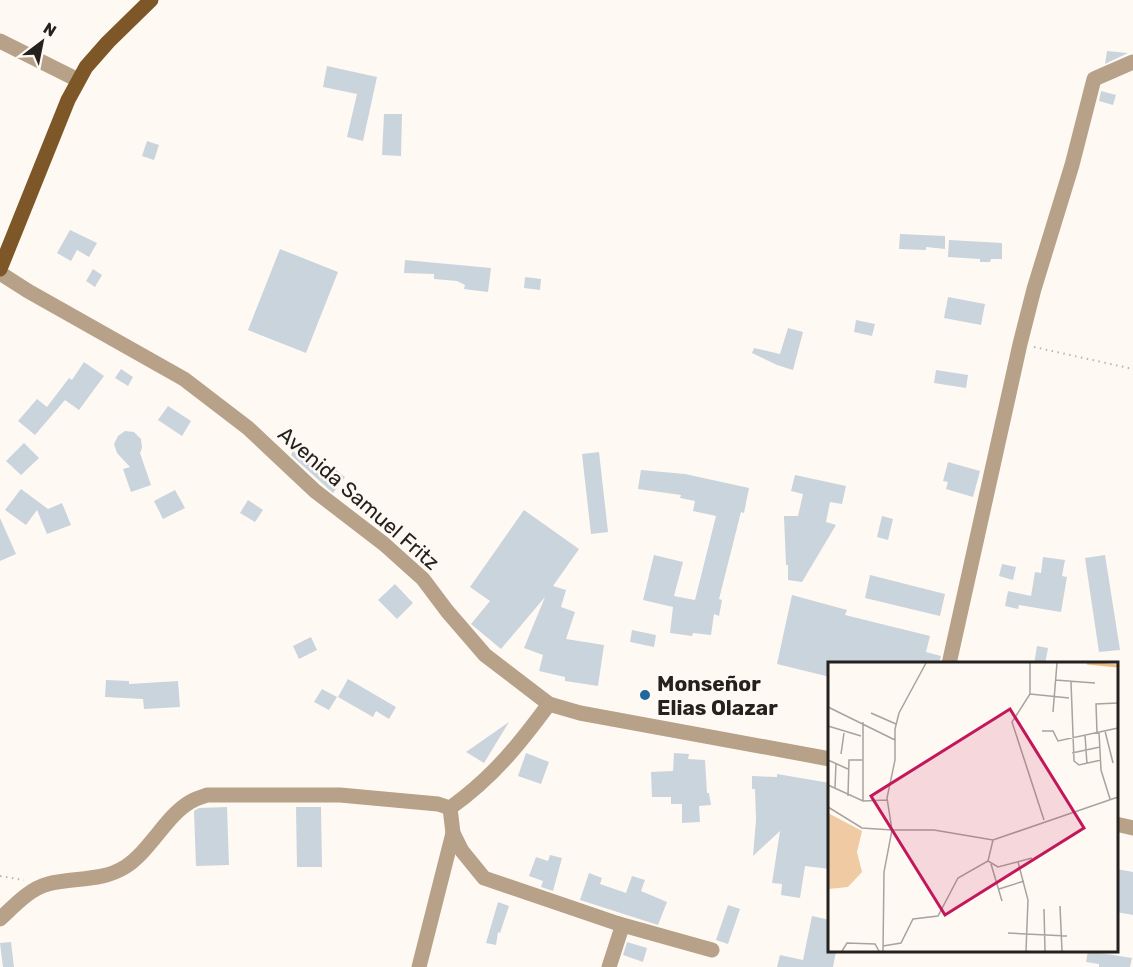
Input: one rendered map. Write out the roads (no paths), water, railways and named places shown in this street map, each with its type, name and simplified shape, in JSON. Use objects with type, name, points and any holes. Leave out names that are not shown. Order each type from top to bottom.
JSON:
[{"type":"main road","points":[[0,271],[78,80],[108,42],[151,0]]},
{"type":"street","points":[[0,41],[78,80]]},
{"type":"street","points":[[949,662],[1020,344],[1034,289],[1072,165],[1094,79],[1133,62]]},
{"type":"street","name":"Avenida Samuel Fritz","points":[[0,271],[28,291],[184,379],[248,428],[315,491],[384,544],[423,579],[485,655],[549,704],[580,712],[828,759]]},
{"type":"street","points":[[450,808],[479,787],[521,743],[549,704]]},
{"type":"street","points":[[0,919],[27,895],[48,884],[104,877],[124,868],[139,857],[179,810],[190,802],[207,795],[340,795],[438,804],[450,808]]},
{"type":"street","points":[[450,808],[453,833],[462,851],[484,878],[619,924],[712,950]]},
{"type":"street","points":[[1118,824],[1133,828]]},
{"type":"street","points":[[420,967],[453,833]]},
{"type":"street","points":[[609,967],[621,930],[619,924]]},
{"type":"place","name":"Monseñor Elias Olazar","points":[[645,695]]}]
